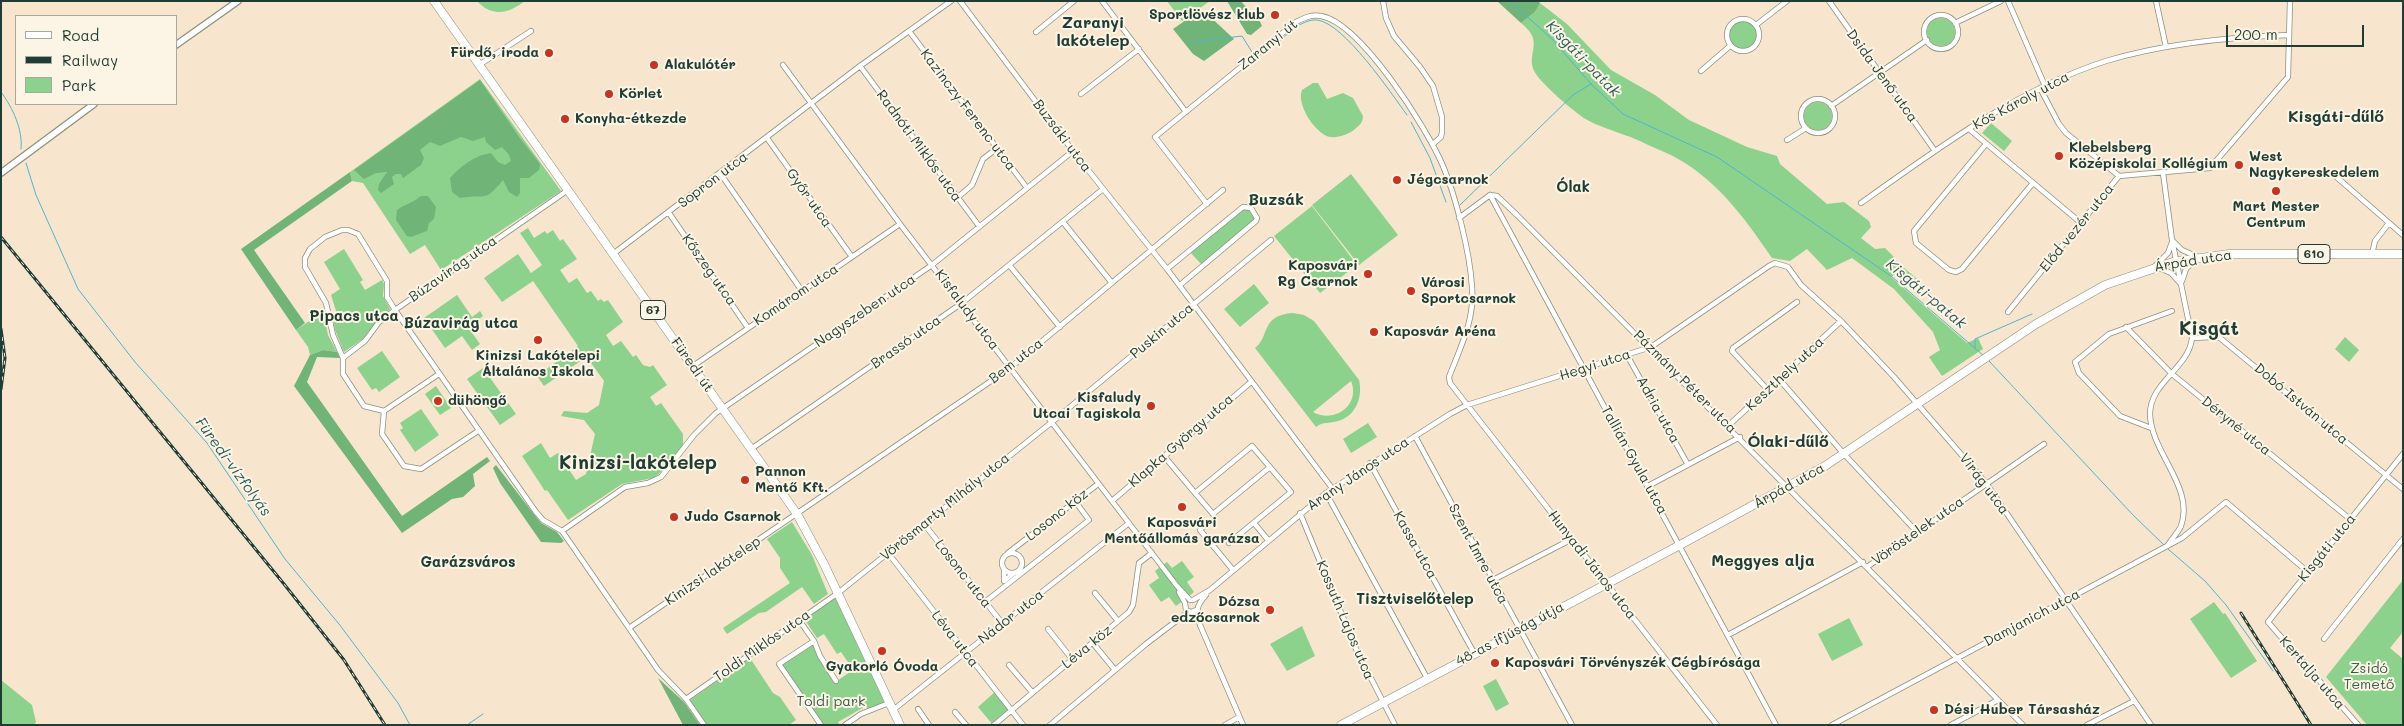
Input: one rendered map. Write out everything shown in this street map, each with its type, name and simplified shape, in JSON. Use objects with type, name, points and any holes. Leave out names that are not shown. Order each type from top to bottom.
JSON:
[{"type":"main road","name":"Füredi út","points":[[434,1],[797,514],[838,593],[900,725]]},
{"type":"main road","name":"Árpád utca","points":[[1680,545],[1844,454],[2004,346],[2084,295],[2125,276],[2177,261],[2257,253],[2403,254]]},
{"type":"main road","name":"48-as ifjúság útja","points":[[1341,725],[1518,629],[1680,545]]},
{"type":"street","points":[[178,44],[238,1]]},
{"type":"street","name":"Sopron utca","points":[[613,254],[860,66],[951,1]]},
{"type":"street","name":"Buzsáki utca","points":[[960,1],[1103,189],[1152,249],[1332,488]]},
{"type":"street","points":[[1036,32],[1074,1]]},
{"type":"street","points":[[1102,1],[1186,112]]},
{"type":"street","points":[[1383,1],[1386,18],[1394,36],[1426,76],[1437,97],[1442,132],[1441,137],[1433,144]]},
{"type":"street","points":[[1756,25],[1787,1]]},
{"type":"street","name":"Dsida Jenő utca","points":[[1828,1],[1935,150]]},
{"type":"street","points":[[1955,23],[2001,1]]},
{"type":"street","points":[[2008,1],[2042,87],[2066,133],[2119,176]]},
{"type":"street","points":[[2156,1],[2166,47]]},
{"type":"street","name":"Előd vezér utca","points":[[2008,312],[2119,176],[2210,168],[2288,77],[2290,1]]},
{"type":"street","name":"Zaranyi út","points":[[1207,204],[1155,137],[1296,22],[1304,18],[1322,16],[1344,29],[1376,62],[1413,109],[1433,144],[1448,180],[1459,218],[1471,274],[1473,294],[1467,331],[1449,380],[1466,405]]},
{"type":"street","points":[[1945,16],[1955,23],[1958,33],[1957,38],[1950,46],[1940,49],[1934,47],[1926,40],[1925,28],[1932,18],[1945,16]]},
{"type":"street","points":[[1740,19],[1746,19],[1756,25],[1759,34],[1753,48],[1744,52],[1730,46],[1726,35],[1730,24],[1740,19]]},
{"type":"street","points":[[479,65],[531,31]]},
{"type":"street","name":"Kazinczy Ferenc utca","points":[[909,31],[1027,188]]},
{"type":"street","name":"Kós Károly utca","points":[[1861,203],[1935,150],[1969,129],[2042,87],[2105,62],[2166,47],[2232,38],[2289,35]]},
{"type":"street","points":[[1831,106],[1926,40]]},
{"type":"street","points":[[1701,71],[1730,46]]},
{"type":"street","points":[[1081,94],[1139,49]]},
{"type":"street","name":"Kisfaludy utca","points":[[783,65],[900,224],[1191,606],[1243,725]]},
{"type":"street","name":"Radnóti Miklós utca","points":[[860,66],[979,226]]},
{"type":"street","points":[[1817,100],[1831,106],[1834,121],[1828,129],[1818,133],[1806,128],[1801,117],[1808,103],[1817,100]]},
{"type":"street","points":[[1,173],[93,105]]},
{"type":"street","points":[[1787,140],[1806,128]]},
{"type":"street","points":[[1969,129],[2081,223]]},
{"type":"street","name":"Győr utca","points":[[767,138],[852,257]]},
{"type":"street","points":[[1986,144],[1914,231],[1916,243],[1949,270],[1956,272],[1962,269],[2033,183]]},
{"type":"street","points":[[957,198],[972,185],[982,160],[996,149]]},
{"type":"street","name":"Nagyszeben utca","points":[[722,409],[932,265],[1073,150]]},
{"type":"street","points":[[2163,172],[2172,240],[2192,338],[2188,353],[2155,394],[2151,404],[2151,428],[2156,444],[2181,493],[2184,510],[2180,526],[2166,546]]},
{"type":"street","points":[[720,173],[802,290]]},
{"type":"street","points":[[2333,174],[2403,235]]},
{"type":"street","name":"Brassó utca","points":[[751,449],[962,303],[1103,189]]},
{"type":"street","name":"Búzavirág utca","points":[[562,531],[543,520],[536,512],[395,310],[568,190]]},
{"type":"street","name":"Bem utca","points":[[797,514],[1010,368],[1223,190]]},
{"type":"street","points":[[1459,218],[1490,195]]},
{"type":"street","name":"Pázmány Péter utca","points":[[1490,195],[1497,196],[1651,347],[2023,725]]},
{"type":"street","name":"Tallián Gyula utca","points":[[1490,195],[1776,725]]},
{"type":"street","points":[[1167,269],[1243,206],[1250,208],[1255,214],[1256,221],[1180,286]]},
{"type":"street","name":"Kőszeg utca","points":[[669,213],[748,328]]},
{"type":"street","points":[[1063,222],[1112,282]]},
{"type":"street","points":[[2372,254],[2375,241],[2389,223]]},
{"type":"street","name":"Komárom utca","points":[[693,366],[900,224]]},
{"type":"street","points":[[343,358],[365,341],[380,322],[395,310],[386,297],[387,281],[358,234],[348,230],[342,230],[312,247],[305,258],[305,267],[326,303],[333,335],[343,358],[343,374],[364,406],[384,411],[439,374]]},
{"type":"street","name":"Puskin utca","points":[[1052,422],[1271,240]]},
{"type":"street","points":[[2172,240],[2182,250],[2201,258]]},
{"type":"street","points":[[2172,240],[2168,253],[2155,266],[2171,273],[2182,285]]},
{"type":"street","points":[[2182,285],[2186,270],[2192,262],[2201,258]]},
{"type":"street","name":"Hegyi utca","points":[[1466,405],[1651,347],[1769,266],[1776,263],[1788,267]]},
{"type":"street","points":[[1010,266],[1060,327]]},
{"type":"street","name":"Virág utca","points":[[1788,267],[1801,285],[1841,322],[1919,404],[1986,483],[2151,725]]},
{"type":"street","points":[[1768,389],[1732,351],[1733,348],[1797,302]]},
{"type":"street","points":[[2151,428],[2120,416],[2076,368],[2078,358],[2099,341],[2126,327],[2172,311]]},
{"type":"street","name":"Keszthely utca","points":[[1728,426],[1841,322]]},
{"type":"street","name":"Déryné utca","points":[[2126,327],[2172,374],[2350,519]]},
{"type":"street","name":"Dobó István utca","points":[[2192,338],[2213,336],[2220,338],[2403,489]]},
{"type":"street","name":"Adria utca","points":[[1627,355],[1688,465]]},
{"type":"street","points":[[1779,379],[1844,454],[1917,532]]},
{"type":"street","name":"Klapka György utca","points":[[1112,501],[1251,382]]},
{"type":"street","name":"Arany János utca","points":[[1050,725],[1332,488],[1466,405]]},
{"type":"street","name":"Hunyadi János utca","points":[[1466,405],[1717,725]]},
{"type":"street","points":[[704,725],[686,699],[663,677],[562,531],[625,487],[648,484],[661,477],[705,422],[722,409]]},
{"type":"street","points":[[384,411],[382,434],[404,466],[421,469],[478,431]]},
{"type":"street","name":"Vörösmarty Mihály utca","points":[[838,593],[1052,422]]},
{"type":"street","name":"Szent Imre utca","points":[[1415,436],[1518,629],[1572,725]]},
{"type":"street","points":[[1648,486],[1740,437]]},
{"type":"street","name":"Vöröstelek utca","points":[[1867,567],[2044,444]]},
{"type":"street","points":[[1195,493],[1252,446],[1291,492],[1229,543]]},
{"type":"street","name":"Kisgáti utca","points":[[2268,622],[2403,454]]},
{"type":"street","points":[[1164,456],[1213,514],[1270,467]]},
{"type":"street","name":"Kassa utca","points":[[1370,463],[1474,653]]},
{"type":"street","name":"Losonc köz","points":[[1008,554],[1098,484]]},
{"type":"street","points":[[1326,493],[1427,678]]},
{"type":"street","points":[[985,602],[1026,567],[1089,520],[1075,501]]},
{"type":"street","name":"Damjanich utca","points":[[1832,725],[2189,533],[2226,502],[2308,572]]},
{"type":"street","name":"Kossuth Lajos utca","points":[[1300,513],[1356,649],[1395,725]]},
{"type":"street","name":"Kinizsi lakótelep","points":[[630,628],[797,514]]},
{"type":"street","points":[[1254,523],[1268,540]]},
{"type":"street","name":"Losonc utca","points":[[924,524],[1002,623]]},
{"type":"street","name":"Nádor utca","points":[[845,725],[861,714],[891,706],[965,652],[1129,524]]},
{"type":"street","points":[[1205,526],[1200,530],[1233,570]]},
{"type":"street","points":[[2180,526],[2189,533]]},
{"type":"street","points":[[1493,580],[1572,539]]},
{"type":"street","points":[[2324,639],[2403,539]]},
{"type":"street","points":[[1016,546],[1018,555],[1026,567]]},
{"type":"street","name":"Léva utca","points":[[888,553],[1023,725]]},
{"type":"street","name":"Léva köz","points":[[996,724],[1133,605],[1139,562],[1152,553]]},
{"type":"street","points":[[1005,584],[1002,560],[1008,554],[1018,555]]},
{"type":"street","points":[[1005,584],[1018,571],[1021,560]]},
{"type":"street","name":"Vöröstelek utca","points":[[1728,635],[1863,562]]},
{"type":"street","points":[[1004,570],[1010,573],[1026,567]]},
{"type":"street","name":"Toldi Miklós utca","points":[[686,699],[838,593]]},
{"type":"street","points":[[1095,593],[1118,620]]},
{"type":"street","points":[[800,620],[836,681]]},
{"type":"street","name":"Kertalja utca","points":[[2268,622],[2321,685],[2358,725]]},
{"type":"street","points":[[1048,629],[1072,659]]},
{"type":"street","points":[[814,641],[780,664],[821,725]]},
{"type":"street","points":[[1092,642],[1115,670]]},
{"type":"street","points":[[1009,665],[1032,692]]},
{"type":"street","points":[[1951,725],[1998,700]]},
{"type":"street","points":[[2087,725],[2134,700]]},
{"type":"street","points":[[918,709],[929,725]]},
{"type":"street","points":[[955,712],[966,725]]},
{"type":"street","points":[[1225,725],[1239,717]]},
{"type":"green space","points":[[477,1],[525,1],[507,11],[495,12]]},
{"type":"green space","points":[[1167,1],[1210,1],[1182,21]]},
{"type":"green space","points":[[1227,1],[1241,1],[1258,18],[1262,26],[1251,35],[1247,34]]},
{"type":"green space","points":[[1497,1],[1538,1],[1540,3],[1535,12],[1521,23]]},
{"type":"green space","points":[[1540,3],[1567,24],[1611,70],[1655,95],[1689,120],[1747,147],[1777,156],[1780,164],[1827,204],[1844,202],[1869,221],[1871,227],[1861,238],[1875,249],[1885,248],[1896,261],[1917,279],[1912,285],[1898,272],[1891,277],[1967,343],[1978,338],[1983,349],[1942,376],[1929,357],[1940,350],[1933,332],[1894,289],[1852,258],[1827,270],[1807,249],[1790,261],[1772,258],[1735,207],[1701,174],[1671,155],[1634,138],[1593,123],[1576,112],[1544,84],[1533,67],[1534,43],[1529,30],[1521,23],[1535,12]]},
{"type":"green space","points":[[1199,11],[1205,12],[1234,39],[1204,61],[1193,54],[1173,29]]},
{"type":"green space","points":[[1941,18],[1951,22],[1955,32],[1951,42],[1941,46],[1931,42],[1927,32],[1931,22]]},
{"type":"green space","points":[[1743,21],[1753,25],[1757,35],[1753,45],[1743,49],[1733,45],[1729,35],[1733,25]]},
{"type":"green space","points":[[480,79],[561,191],[441,270],[425,245],[410,254],[363,183],[352,181],[350,172]]},
{"type":"green space","points":[[480,80],[540,164],[539,170],[529,178],[520,178],[520,193],[517,197],[509,192],[503,180],[492,192],[484,196],[460,198],[452,192],[450,178],[464,165],[474,159],[491,153],[498,162],[505,165],[511,161],[509,155],[502,147],[495,150],[486,142],[485,137],[473,141],[461,137],[440,146],[430,142],[420,150],[424,158],[421,165],[403,178],[401,174],[396,174],[392,177],[394,184],[381,193],[378,190],[379,184],[387,172],[376,173],[364,179],[354,170]]},
{"type":"green space","points":[[1313,83],[1318,83],[1327,99],[1343,93],[1353,98],[1363,116],[1360,125],[1350,133],[1337,137],[1324,135],[1318,130],[1304,110],[1301,96],[1302,90]]},
{"type":"green space","points":[[1818,102],[1828,106],[1832,116],[1828,126],[1818,130],[1808,126],[1804,116],[1808,106]]},
{"type":"green space","points":[[1991,123],[2012,141],[2004,151],[1982,133]]},
{"type":"green space","points":[[350,172],[352,181],[254,250],[305,323],[296,330],[241,249]]},
{"type":"green space","points":[[1351,174],[1398,235],[1359,265],[1312,205]]},
{"type":"green space","points":[[421,196],[428,196],[436,207],[434,219],[429,223],[427,231],[411,237],[407,236],[396,220],[397,210]]},
{"type":"green space","points":[[1248,203],[1260,218],[1203,266],[1189,251]]},
{"type":"green space","points":[[1312,206],[1357,265],[1320,293],[1274,236]]},
{"type":"green space","points":[[528,228],[534,238],[545,231],[547,234],[553,230],[560,241],[563,239],[577,259],[560,270],[569,283],[577,278],[587,293],[591,291],[598,301],[601,299],[604,302],[608,300],[623,322],[606,335],[613,346],[621,341],[633,357],[636,355],[643,365],[650,367],[653,365],[667,385],[650,397],[656,406],[661,403],[683,434],[683,446],[660,473],[653,478],[622,484],[568,520],[547,490],[545,491],[522,456],[541,443],[550,458],[558,453],[576,480],[586,474],[595,434],[584,420],[561,416],[564,411],[587,413],[599,405],[604,381],[589,360],[585,358],[544,386],[537,376],[578,346],[533,281],[502,302],[484,278],[518,254],[531,273],[542,265],[520,233]]},
{"type":"green space","points":[[344,249],[363,280],[360,282],[365,290],[382,280],[384,284],[383,296],[390,309],[364,338],[344,352],[335,330],[333,317],[337,314],[331,295],[340,289],[324,262]]},
{"type":"green space","points":[[1254,284],[1269,303],[1240,327],[1224,309]]},
{"type":"green space","points":[[457,295],[472,317],[480,311],[483,316],[468,327],[480,344],[472,350],[462,336],[445,348],[424,318]]},
{"type":"green space","points":[[323,312],[328,335],[337,352],[323,350],[310,355],[308,347],[296,330]]},
{"type":"green space","points":[[1293,313],[1304,315],[1314,321],[1359,380],[1359,399],[1354,410],[1349,415],[1335,422],[1321,424],[1316,427],[1255,348],[1263,338],[1270,322],[1283,315]],"holes":[[[1351,381],[1353,390],[1349,405],[1337,414],[1329,416],[1313,412]]]},
{"type":"green space","points":[[2345,337],[2359,350],[2349,362],[2335,349]]},
{"type":"green space","points":[[323,350],[337,352],[340,358],[317,357],[307,382],[402,516],[487,457],[490,461],[473,474],[475,486],[463,497],[452,499],[402,533],[294,386],[310,355]]},
{"type":"green space","points":[[382,351],[400,377],[379,392],[376,388],[372,390],[357,368]]},
{"type":"green space","points":[[483,368],[516,414],[500,425],[467,379]]},
{"type":"green space","name":"dühöngő","points":[[436,386],[451,408],[440,415],[425,394]]},
{"type":"green space","points":[[421,409],[439,435],[415,452],[400,430],[403,428],[400,423]]},
{"type":"green space","points":[[1368,423],[1377,437],[1351,453],[1343,439]]},
{"type":"green space","points":[[496,465],[541,523],[557,532],[564,541],[561,543],[541,542],[500,483],[493,468]]},
{"type":"green space","points":[[792,522],[812,555],[828,594],[814,604],[802,587],[766,612],[759,613],[727,634],[723,628],[790,583],[780,568],[780,558],[767,539]]},
{"type":"green space","points":[[1182,561],[1194,577],[1187,582],[1194,592],[1176,606],[1169,597],[1161,602],[1149,585],[1159,578],[1155,571],[1167,562],[1172,568]]},
{"type":"green space","name":"Zsidó Temető","points":[[2403,580],[2403,632],[2390,648],[2403,659],[2403,725],[2367,725],[2326,677]]},
{"type":"green space","name":"Toldi park","points":[[838,593],[889,703],[869,711],[866,706],[838,722],[840,725],[821,725],[780,664],[814,641],[837,681],[850,672],[847,667],[850,665],[841,652],[837,654],[824,634],[817,638],[803,617]]},
{"type":"green space","points":[[2214,602],[2223,614],[2225,613],[2257,661],[2231,678],[2190,619]]},
{"type":"green space","points":[[1849,618],[1863,645],[1832,661],[1818,634]]},
{"type":"green space","points":[[1302,626],[1315,656],[1287,671],[1270,644]]},
{"type":"green space","points":[[750,658],[773,693],[780,697],[796,720],[789,725],[707,725],[690,700]]},
{"type":"green space","points":[[658,678],[684,702],[700,725],[683,725]]},
{"type":"green space","points":[[1496,679],[1509,704],[1496,711],[1483,686]]},
{"type":"green space","points":[[1,680],[32,705],[36,722],[34,725],[1,725]]},
{"type":"green space","points":[[996,691],[1011,710],[993,725],[978,707]]},
{"type":"waterway","name":"Kisgáti-patak","points":[[1510,1],[1552,39],[1591,84],[1623,114],[1717,157],[1891,276],[1984,356]]},
{"type":"waterway","points":[[1280,41],[1292,30],[1312,20],[1328,24],[1340,33],[1366,60],[1407,115]]},
{"type":"waterway","points":[[1192,42],[1242,36],[1252,52]]},
{"type":"waterway","points":[[1460,205],[1573,95],[1591,84]]},
{"type":"waterway","name":"Füredi-vízfolyás","points":[[1,92],[19,127],[21,149]]},
{"type":"waterway","points":[[1411,122],[1430,158],[1446,202]]},
{"type":"waterway","name":"Füredi-vízfolyás","points":[[26,163],[36,195],[78,289],[135,362],[207,443],[285,559],[339,624],[398,703],[410,725]]},
{"type":"waterway","points":[[1975,348],[1975,339],[2032,314]]},
{"type":"waterway","name":"Kisgáti-patak","points":[[1989,361],[2133,515],[2165,546]]},
{"type":"waterway","name":"Kisgáti-patak","points":[[2168,549],[2205,581],[2226,605],[2273,671]]},
{"type":"waterway","points":[[467,725],[483,714]]},
{"type":"railway","points":[[1,237],[344,660],[385,725]]},
{"type":"railway","points":[[1,329],[5,358],[1,389]]},
{"type":"railway","points":[[2241,613],[2311,725]]},
{"type":"place","name":"Sportlövész klub","points":[[1275,15]]},
{"type":"place","name":"Fürdő, iroda","points":[[549,53]]},
{"type":"place","name":"Alakulótér","points":[[654,65]]},
{"type":"place","name":"Körlet","points":[[609,94]]},
{"type":"place","name":"Konyha-étkezde","points":[[565,119]]},
{"type":"place","name":"Klebelsberg Középiskolai Kollégium","points":[[2059,156]]},
{"type":"place","name":"West Nagykereskedelem","points":[[2239,165]]},
{"type":"place","name":"Jégcsarnok","points":[[1397,180]]},
{"type":"place","name":"Mart Mester Centrum","points":[[2276,191]]},
{"type":"place","name":"Kaposvári Rg Csarnok","points":[[1368,274]]},
{"type":"place","name":"Városi Sportcsarnok","points":[[1411,291]]},
{"type":"place","name":"Kaposvár Aréna","points":[[1374,332]]},
{"type":"place","name":"Kinizsi Lakótelepi Általános Iskola","points":[[538,340]]},
{"type":"place","name":"dühöngő","points":[[438,401]]},
{"type":"place","name":"Kisfaludy Utcai Tagiskola","points":[[1151,406]]},
{"type":"place","name":"Pannon Mentő Kft.","points":[[745,480]]},
{"type":"place","name":"Kaposvári Mentőállomás garázsa","points":[[1182,507]]},
{"type":"place","name":"Judo Csarnok","points":[[674,517]]},
{"type":"place","name":"Dózsa edzőcsarnok","points":[[1270,610]]},
{"type":"place","name":"Gyakorló Óvoda","points":[[882,651]]},
{"type":"place","name":"Kaposvári Törvényszék Cégbírósága","points":[[1495,663]]},
{"type":"place","name":"Dési Huber Társasház","points":[[1934,710]]},
{"type":"district","name":"Zaranyi lakótelep","points":[[1093,32]]},
{"type":"district","name":"Kisgáti-dűlő","points":[[2336,117]]},
{"type":"district","name":"Ólak","points":[[1573,187]]},
{"type":"district","name":"Buzsák","points":[[1276,200]]},
{"type":"district","name":"Pipacs utca","points":[[354,316]]},
{"type":"district","name":"Búzavirág utca","points":[[461,323]]},
{"type":"district","name":"Kisgát","points":[[2209,329]]},
{"type":"district","name":"Ólaki-dűlő","points":[[1788,442]]},
{"type":"district","name":"Kinizsi-lakótelep","points":[[638,463]]},
{"type":"district","name":"Meggyes alja","points":[[1763,561]]},
{"type":"district","name":"Garázsváros","points":[[468,562]]},
{"type":"district","name":"Tisztviselőtelep","points":[[1415,599]]}]
